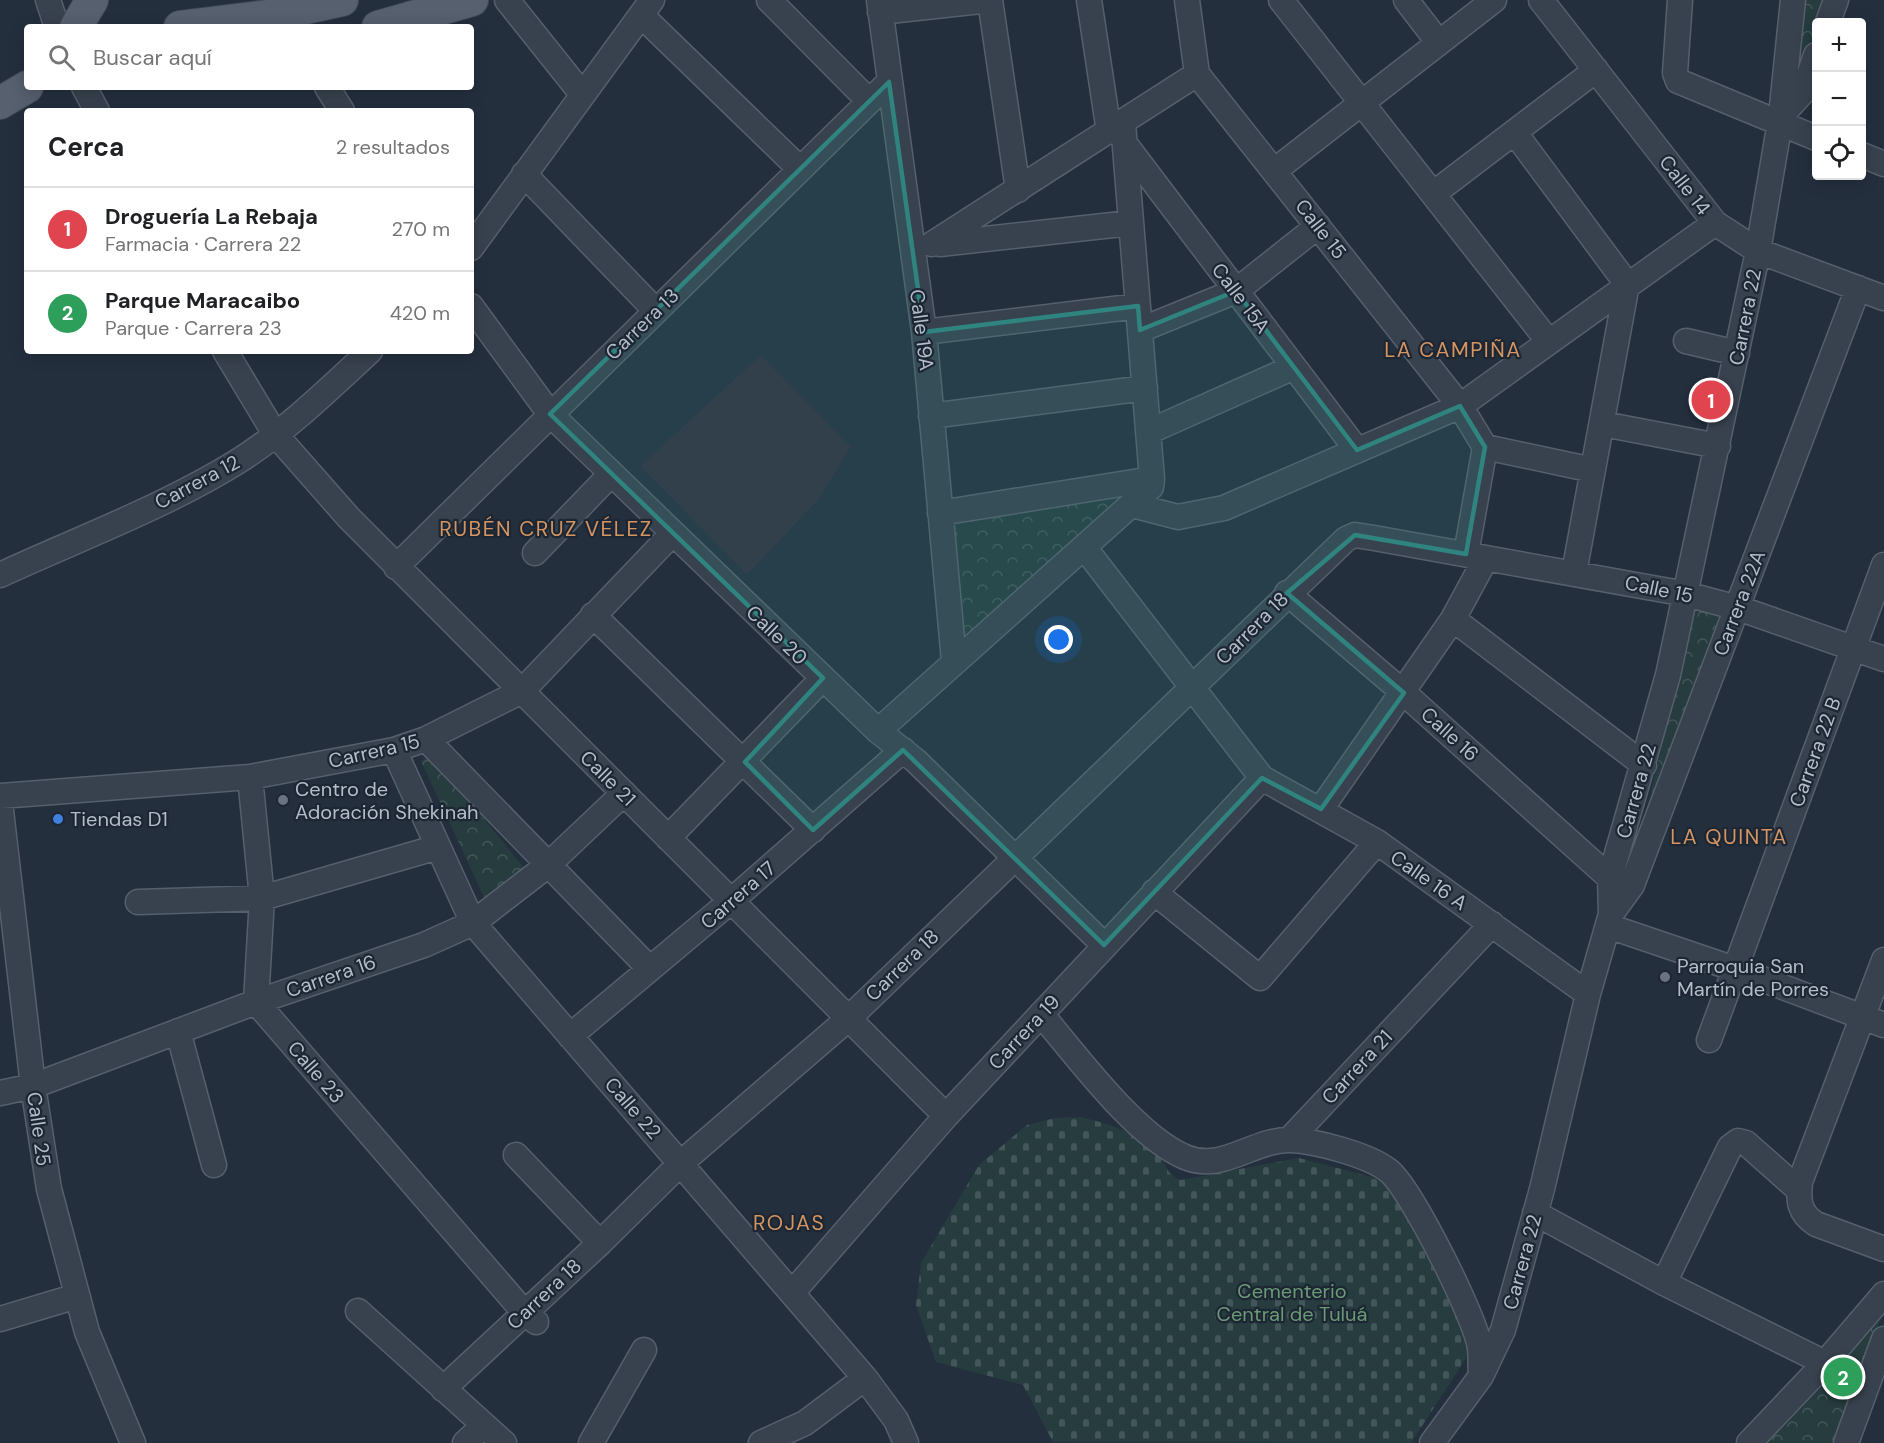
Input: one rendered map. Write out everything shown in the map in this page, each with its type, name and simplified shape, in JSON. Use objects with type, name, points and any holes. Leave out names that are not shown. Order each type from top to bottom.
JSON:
[{"type":"main road","points":[[78,24],[93,0]]},
{"type":"main road","points":[[204,24],[269,16],[342,0]]},
{"type":"main road","points":[[388,24],[472,0]]},
{"type":"main road","points":[[0,80],[24,66]]},
{"type":"main road","points":[[0,103],[24,89]]},
{"type":"street","points":[[48,0],[56,24]]},
{"type":"street","points":[[507,0],[582,94]]},
{"type":"street","points":[[769,0],[869,101]]},
{"type":"street","points":[[880,6],[990,0],[1018,190]]},
{"type":"street","points":[[878,731],[1132,505],[1151,483],[1131,223],[1119,133],[1089,0]]},
{"type":"street","points":[[921,246],[1119,133],[1197,74],[1187,0]]},
{"type":"street","points":[[1281,0],[1549,342]]},
{"type":"street","points":[[1406,0],[1439,43]]},
{"type":"street","points":[[1274,171],[1494,0]]},
{"type":"street","name":"Calle 14","points":[[1542,0],[1715,223],[1758,251],[1884,298]]},
{"type":"street","points":[[1680,0],[1675,73],[1678,81],[1780,120],[1812,136]]},
{"type":"street","name":"Carrera 22","points":[[1432,1443],[1481,1376],[1503,1330],[1535,1213],[1588,994],[1610,920],[1610,878],[1644,765],[1686,594],[1758,251],[1780,120],[1793,0]]},
{"type":"street","points":[[1829,18],[1836,0]]},
{"type":"street","name":"Calle 19A","points":[[880,6],[889,82],[921,246],[924,332],[954,661]]},
{"type":"street","points":[[474,245],[646,7],[800,169]]},
{"type":"street","points":[[1780,120],[1803,92],[1812,66]]},
{"type":"street","points":[[1433,194],[1596,70]]},
{"type":"street","name":"Calle 15","points":[[1197,74],[1460,406],[1485,447]]},
{"type":"street","name":"Carrera 13","points":[[396,567],[889,82]]},
{"type":"street","points":[[86,90],[95,108]]},
{"type":"street","points":[[329,90],[340,108]]},
{"type":"street","name":"Calle 15A","points":[[1119,133],[1357,450]]},
{"type":"street","points":[[1515,133],[1628,284],[1574,573]]},
{"type":"street","points":[[1866,157],[1884,164]]},
{"type":"street","points":[[524,174],[656,311]]},
{"type":"street","points":[[921,246],[1131,223]]},
{"type":"street","points":[[1132,505],[1178,517],[1224,508],[1460,406],[1715,223]]},
{"type":"street","points":[[1140,330],[1236,291],[1318,226]]},
{"type":"street","name":"Carrera 22A","points":[[1610,920],[1632,885],[1858,288]]},
{"type":"street","points":[[924,332],[1138,306]]},
{"type":"street","name":"Calle 20","points":[[474,310],[550,414],[878,731],[903,750],[1015,856],[1104,945]]},
{"type":"street","points":[[1686,341],[1737,353]]},
{"type":"street","name":"Calle 21","points":[[227,354],[275,434],[349,518],[946,1116]]},
{"type":"street","name":"Carrera 12","points":[[0,575],[183,492],[241,459],[275,434],[367,354]]},
{"type":"street","points":[[1148,432],[1294,367]]},
{"type":"street","points":[[932,416],[1145,388]]},
{"type":"street","points":[[1602,424],[1718,446]]},
{"type":"street","points":[[1321,809],[1454,619],[1476,556],[1485,447],[1593,470]]},
{"type":"street","points":[[535,553],[611,474]]},
{"type":"street","points":[[940,513],[1151,483]]},
{"type":"street","name":"Carrera 15","points":[[0,796],[250,777],[394,750],[426,739],[522,691],[672,534]]},
{"type":"street","name":"Calle 15","points":[[1355,535],[1686,594],[1738,608],[1884,660]]},
{"type":"street","name":"Carrera 18","points":[[443,1389],[524,1312],[684,1171],[848,1019],[1015,856],[1193,688],[1287,593],[1339,545],[1355,535]]},
{"type":"street","points":[[1084,547],[1262,778]]},
{"type":"street","name":"Carrera 22 B","points":[[1709,1040],[1884,565]]},
{"type":"street","name":"Calle 16","points":[[1287,593],[1404,693],[1610,878]]},
{"type":"street","points":[[593,615],[813,830]]},
{"type":"street","points":[[1454,619],[1644,765]]},
{"type":"street","points":[[669,838],[745,762],[823,678]]},
{"type":"street","points":[[426,739],[650,969]]},
{"type":"street","name":"Calle 22","points":[[394,750],[473,923],[684,1171],[865,1378],[897,1420],[906,1443]]},
{"type":"street","name":"Carrera 17","points":[[570,1036],[731,901],[903,750]]},
{"type":"street","points":[[250,777],[262,898],[256,1002]]},
{"type":"street","name":"Calle 16 A","points":[[1262,778],[1377,842],[1588,994]]},
{"type":"street","name":"Carrera 19","points":[[792,1293],[946,1116],[1262,778]]},
{"type":"street","name":"Carrera 16","points":[[0,1093],[33,1086],[178,1030],[424,945],[473,923],[548,865],[624,794]]},
{"type":"street","name":"Calle 25","points":[[0,802],[7,918],[49,1189],[77,1296],[102,1372],[133,1443]]},
{"type":"street","points":[[1154,892],[1260,978],[1377,842]]},
{"type":"street","points":[[138,902],[262,898],[438,848]]},
{"type":"street","points":[[1610,920],[1874,1022]]},
{"type":"street","name":"Carrera 21","points":[[1041,1014],[1147,1131],[1174,1152],[1196,1161],[1225,1160],[1289,1140],[1492,924]]},
{"type":"street","points":[[1799,1199],[1800,1182],[1874,1022],[1884,960]]},
{"type":"street","name":"Calle 23","points":[[256,1002],[524,1312]]},
{"type":"street","points":[[178,1030],[214,1165]]},
{"type":"street","points":[[1289,1140],[1373,1162],[1400,1181],[1472,1318],[1480,1347],[1481,1376]]},
{"type":"street","points":[[1664,1283],[1730,1148],[1738,1141],[1746,1143],[1799,1199],[1806,1218],[1816,1224],[1884,1249]]},
{"type":"street","points":[[516,1155],[600,1243]]},
{"type":"street","points":[[524,1312],[537,1322],[684,1171]]},
{"type":"street","points":[[1535,1213],[1664,1283],[1825,1364]]},
{"type":"street","points":[[1749,1443],[1825,1364],[1884,1294]]},
{"type":"street","points":[[0,1320],[77,1296]]},
{"type":"street","points":[[358,1311],[504,1443]]},
{"type":"street","points":[[1846,1443],[1884,1339]]},
{"type":"street","points":[[591,1443],[644,1350]]},
{"type":"street","points":[[760,1443],[805,1423],[865,1378]]},
{"type":"street","points":[[465,1443],[484,1425]]},
{"type":"highlighted area","points":[[889,82],[924,332],[1138,306],[1140,330],[1236,291],[1357,450],[1460,406],[1485,447],[1466,554],[1355,535],[1287,593],[1404,693],[1321,809],[1262,778],[1104,945],[903,750],[813,830],[745,762],[823,678],[550,414]]},
{"type":"shaded area","points":[[761,355],[851,447],[818,500],[747,575],[640,466]]},
{"type":"green space","points":[[1805,0],[1823,0],[1818,18],[1812,18],[1812,38],[1799,82]]},
{"type":"green space","points":[[1138,490],[961,640],[952,521]]},
{"type":"green space","points":[[1695,607],[1726,614],[1643,825]]},
{"type":"green space","points":[[432,755],[525,869],[484,897],[421,761]]},
{"type":"green space","name":"Cementerio Central de Tuluá","points":[[1080,1117],[1112,1126],[1140,1139],[1160,1157],[1172,1175],[1181,1180],[1299,1158],[1391,1182],[1472,1349],[1411,1443],[1053,1442],[1023,1385],[936,1362],[916,1305],[921,1263],[979,1165],[1027,1125],[1055,1118]]},
{"type":"green space","points":[[1884,1309],[1837,1443],[1767,1443]]},
{"type":"place","name":"Droguería La Rebaja","points":[[1711,400]]},
{"type":"place","name":"Centro de Adoración Shekinah","points":[[283,800]]},
{"type":"place","name":"Tiendas D1","points":[[58,819]]},
{"type":"place","name":"Parroquia San Martín de Porres","points":[[1665,977]]},
{"type":"place","name":"Parque Maracaibo","points":[[1843,1377]]},
{"type":"district","name":"LA CAMPIÑA","points":[[1453,350]]},
{"type":"district","name":"RUBÉN CRUZ VÉLEZ","points":[[546,529]]},
{"type":"district","name":"LA QUINTA","points":[[1729,837]]},
{"type":"district","name":"ROJAS","points":[[789,1223]]}]
